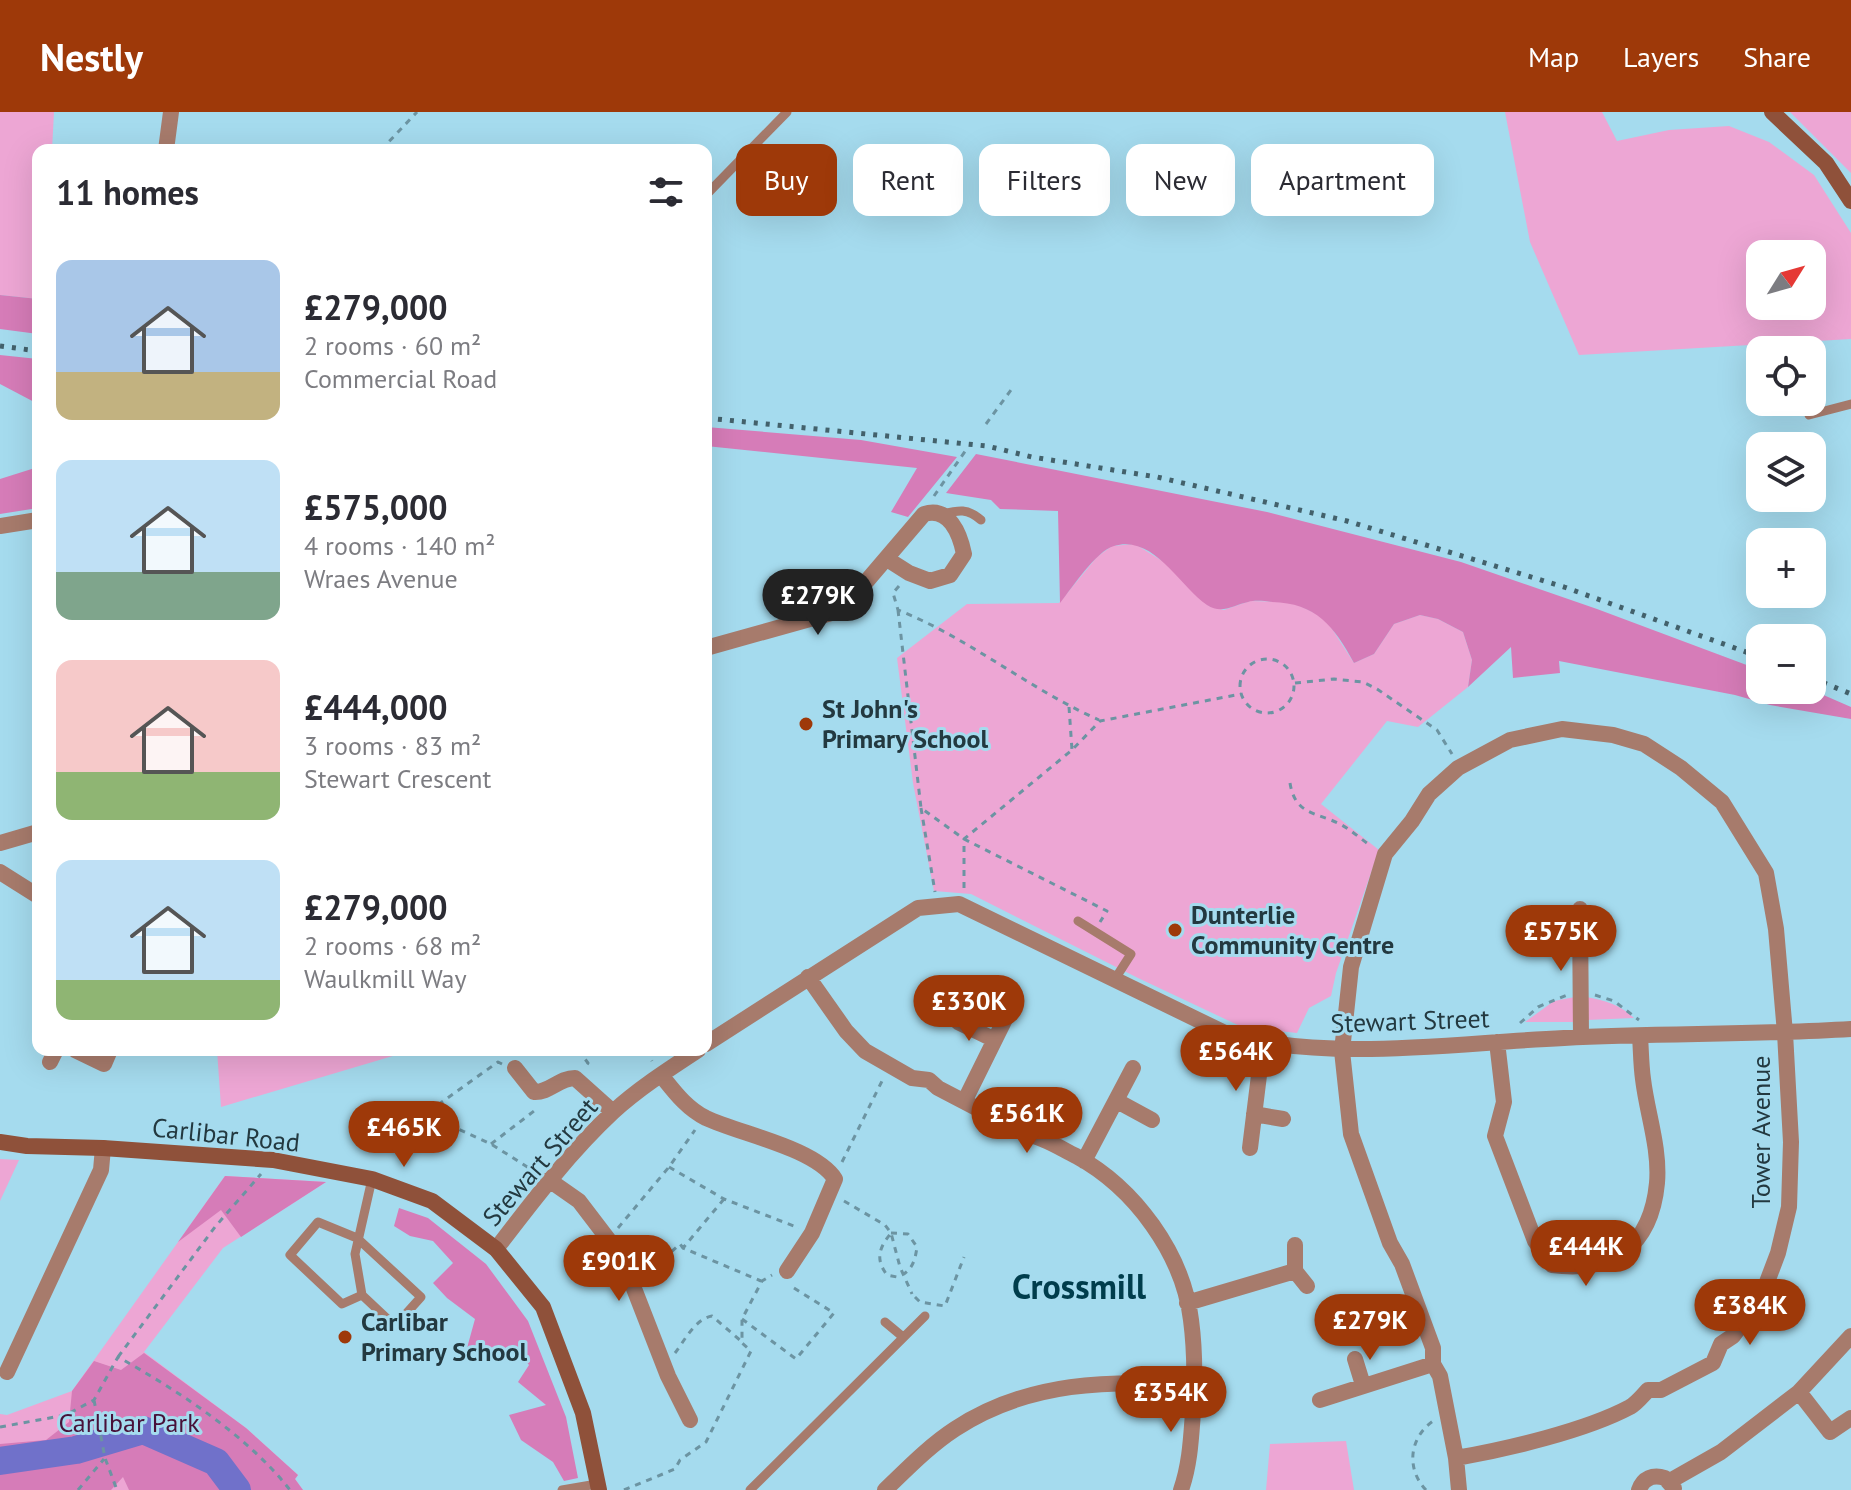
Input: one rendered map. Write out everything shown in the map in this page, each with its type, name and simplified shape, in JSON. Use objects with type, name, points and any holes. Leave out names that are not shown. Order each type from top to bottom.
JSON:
[{"type":"street","points":[[167,144],[171,112]]},
{"type":"street","points":[[1772,112],[1826,163],[1851,201]]},
{"type":"street","points":[[712,646],[842,610],[924,514],[933,511],[942,514],[960,533],[964,554],[950,575],[930,581],[909,573],[887,559]]},
{"type":"street","points":[[0,526],[32,521]]},
{"type":"street","name":"Tower Avenue","points":[[1385,854],[1429,794],[1458,768],[1510,740],[1562,729],[1613,735],[1644,744],[1681,768],[1722,802],[1766,873],[1776,929],[1791,1142],[1789,1207],[1778,1253],[1761,1298],[1733,1336],[1721,1344],[1713,1363],[1661,1390],[1648,1390],[1633,1406],[1513,1446],[1456,1458]]},
{"type":"street","points":[[0,843],[32,834]]},
{"type":"street","points":[[1385,854],[1351,967],[1342,1051],[1351,1134],[1390,1243],[1402,1264],[1433,1348],[1433,1364],[1440,1376],[1459,1490]]},
{"type":"street","points":[[0,872],[32,892]]},
{"type":"street","name":"Stewart Street","points":[[712,1040],[918,908],[938,904],[959,904],[1231,1036],[1263,1043],[1342,1051],[1581,1037],[1851,1029]]},
{"type":"street","points":[[1580,909],[1581,1037]]},
{"type":"street","points":[[808,977],[846,1031],[865,1051],[912,1078],[929,1080],[938,1088],[1026,1134],[1039,1136],[1084,1161],[1111,1179],[1134,1201],[1179,1271],[1194,1341],[1189,1465],[1181,1490]]},
{"type":"street","points":[[965,1100],[1011,1007]]},
{"type":"street","points":[[958,1022],[993,1039]]},
{"type":"street","points":[[1497,1042],[1504,1102],[1495,1136],[1535,1241],[1552,1265],[1579,1269],[1608,1262],[1629,1248],[1645,1229],[1651,1209],[1657,1182],[1640,1036]]},
{"type":"street","points":[[1250,1148],[1263,1043]]},
{"type":"street","points":[[87,1056],[104,1064],[107,1056]]},
{"type":"street","name":"Stewart Street","points":[[496,1249],[549,1180],[613,1112],[689,1056]]},
{"type":"street","points":[[515,1068],[534,1092],[540,1093],[563,1079],[575,1078],[613,1112]]},
{"type":"street","points":[[1084,1161],[1133,1068]]},
{"type":"street","points":[[661,1075],[686,1106],[704,1117],[819,1161],[832,1186],[812,1233],[782,1276]]},
{"type":"street","points":[[1117,1101],[1152,1120]]},
{"type":"street","points":[[1254,1114],[1283,1119]]},
{"type":"street","name":"Carlibar Road","points":[[0,1142],[273,1160],[372,1179],[432,1201],[496,1249],[543,1307],[583,1413],[598,1487]]},
{"type":"street","points":[[7,1372],[101,1170],[103,1148]]},
{"type":"street","points":[[549,1180],[579,1201],[608,1239],[633,1286],[668,1376],[690,1420]]},
{"type":"street","points":[[1295,1245],[1295,1271],[1307,1286]]},
{"type":"street","points":[[1187,1303],[1295,1271]]},
{"type":"street","points":[[1639,1490],[1642,1482],[1653,1476],[1665,1478],[1672,1486],[1721,1452],[1799,1392],[1851,1336]]},
{"type":"street","points":[[1355,1359],[1363,1385]]},
{"type":"street","points":[[1320,1400],[1433,1364]]},
{"type":"street","points":[[885,1490],[934,1444],[956,1428],[1018,1398],[1058,1387],[1096,1384],[1194,1385]]},
{"type":"street","points":[[1799,1392],[1830,1432],[1851,1418]]},
{"type":"lane","points":[[712,189],[787,112]]},
{"type":"lane","points":[[1826,411],[1851,404]]},
{"type":"lane","points":[[942,514],[961,509],[981,520]]},
{"type":"lane","points":[[1078,921],[1131,954],[1115,979]]},
{"type":"lane","points":[[362,1295],[342,1304],[290,1255],[318,1222],[357,1238],[421,1297],[395,1326],[362,1295],[355,1254],[357,1238],[372,1179]]},
{"type":"lane","points":[[750,1490],[925,1316]]},
{"type":"lane","points":[[885,1322],[903,1337]]},
{"type":"lane","points":[[562,1490],[598,1487]]},
{"type":"path","points":[[387,144],[417,112]]},
{"type":"path","points":[[986,424],[1011,390]]},
{"type":"path","points":[[924,514],[940,485],[966,450]]},
{"type":"path","points":[[909,573],[893,593],[898,610],[921,808],[938,904]]},
{"type":"path","points":[[898,610],[925,621],[1069,707],[1100,721],[1241,694]]},
{"type":"path","points":[[1264,658],[1287,667],[1295,683],[1290,700],[1278,711],[1264,714],[1250,708],[1241,694],[1241,678],[1250,665],[1264,658]]},
{"type":"path","points":[[1295,683],[1334,679],[1363,682],[1377,689],[1437,730],[1458,768]]},
{"type":"path","points":[[1069,707],[1072,750]]},
{"type":"path","points":[[964,839],[1072,750],[1100,721]]},
{"type":"path","points":[[1290,783],[1296,801],[1307,811],[1341,824],[1385,854]]},
{"type":"path","points":[[921,808],[964,839],[1107,911],[1095,931]]},
{"type":"path","points":[[959,904],[964,893],[964,839]]},
{"type":"path","points":[[515,1068],[498,1062],[425,1114],[491,1144],[549,1180]]},
{"type":"path","points":[[890,1065],[832,1186],[885,1225],[891,1233],[903,1275],[920,1302],[945,1306],[964,1257]]},
{"type":"path","points":[[491,1144],[541,1105],[549,1088]]},
{"type":"path","points":[[608,1239],[669,1167],[704,1117]]},
{"type":"path","points":[[0,1427],[66,1415],[94,1400],[118,1357],[215,1227],[273,1160]]},
{"type":"path","points":[[669,1167],[724,1199],[812,1233]]},
{"type":"path","points":[[683,1248],[724,1199]]},
{"type":"path","points":[[891,1233],[908,1234],[917,1247],[915,1261],[903,1275],[897,1277],[887,1275],[878,1259],[891,1233]]},
{"type":"path","points":[[633,1286],[680,1244],[683,1248],[762,1281],[782,1276],[834,1313],[796,1359],[742,1319]]},
{"type":"path","points":[[742,1343],[742,1319],[762,1281]]},
{"type":"path","points":[[624,1490],[675,1469],[680,1460],[706,1442],[751,1351],[712,1316],[705,1317],[666,1366]]},
{"type":"path","points":[[118,1357],[155,1378],[238,1438],[290,1490]]},
{"type":"path","points":[[94,1400],[105,1458],[117,1490]]},
{"type":"path","points":[[1426,1490],[1413,1469],[1413,1449],[1422,1430],[1448,1415]]},
{"type":"path","points":[[78,1490],[105,1458]]},
{"type":"green space","points":[[0,112],[54,112],[52,144],[32,144],[32,298],[0,295]]},
{"type":"green space","points":[[1505,112],[1602,112],[1617,141],[1669,130],[1729,126],[1769,142],[1814,175],[1851,233],[1851,339],[1746,336],[1746,345],[1579,355],[1530,242]]},
{"type":"green space","points":[[1790,112],[1851,112],[1851,173]]},
{"type":"green space","points":[[0,295],[32,298],[32,333],[0,329]]},
{"type":"green space","points":[[0,355],[32,358],[32,401],[0,384]]},
{"type":"green space","points":[[712,428],[861,440],[957,457],[908,517],[891,512],[917,468],[712,447]]},
{"type":"green space","points":[[976,454],[1267,512],[1461,562],[1746,665],[1746,698],[1559,661],[1560,673],[1513,678],[1511,647],[1468,687],[1472,660],[1463,632],[1438,619],[1420,615],[1394,624],[1374,654],[1354,663],[1331,628],[1312,612],[1287,603],[1260,601],[1223,609],[1212,608],[1154,554],[1128,544],[1114,546],[1100,555],[1060,603],[1058,511],[1000,509],[991,500],[946,493]]},
{"type":"green space","points":[[32,469],[32,509],[0,514],[0,479]]},
{"type":"green space","points":[[1135,544],[1164,562],[1209,606],[1224,610],[1250,601],[1292,602],[1325,618],[1354,663],[1374,654],[1394,624],[1420,615],[1438,619],[1463,632],[1472,660],[1468,687],[1418,727],[1387,721],[1321,804],[1379,850],[1336,973],[1331,996],[1309,1008],[1297,1033],[1242,1027],[971,894],[934,891],[913,783],[897,658],[967,604],[1059,603],[1097,557],[1112,546]]},
{"type":"green space","points":[[1826,696],[1851,707],[1851,719],[1766,704],[1826,704]]},
{"type":"green space","points":[[1575,997],[1574,1022],[1525,1022],[1554,1001]]},
{"type":"green space","points":[[1586,997],[1612,1004],[1634,1018],[1587,1020]]},
{"type":"green space","points":[[217,1056],[393,1056],[221,1107]]},
{"type":"green space","points":[[0,1159],[19,1160],[0,1201]]},
{"type":"green space","name":"Carlibar Park","points":[[225,1176],[326,1182],[223,1248],[144,1352],[246,1428],[298,1475],[295,1479],[303,1490],[0,1490],[0,1414],[7,1415],[72,1391]]},
{"type":"green space","points":[[225,1176],[326,1182],[241,1237],[221,1210],[178,1242]]},
{"type":"green space","points":[[399,1208],[428,1218],[486,1264],[528,1321],[566,1417],[578,1478],[564,1481],[553,1462],[521,1440],[509,1415],[546,1405],[518,1382],[529,1365],[517,1350],[467,1348],[475,1319],[433,1283],[453,1263],[433,1241],[410,1236],[394,1226]]},
{"type":"green space","name":"Carlibar Park","points":[[144,1353],[246,1428],[298,1475],[295,1479],[303,1490],[129,1490],[123,1477],[111,1490],[0,1490],[0,1444],[46,1440],[69,1422],[72,1391],[94,1361],[121,1370]]},
{"type":"green space","points":[[1346,1441],[1354,1490],[1266,1490],[1270,1444]]},
{"type":"waterway","points":[[0,1461],[76,1450],[143,1430],[216,1462],[237,1490]]},
{"type":"railway","points":[[0,346],[32,350]]},
{"type":"railway","points":[[712,419],[987,446],[1032,457],[1157,477],[1347,521],[1564,587],[1746,652]]},
{"type":"railway","points":[[1826,684],[1851,694]]},
{"type":"place","name":"St John's Primary School","points":[[806,724]]},
{"type":"place","name":"Dunterlie Community Centre","points":[[1175,930]]},
{"type":"place","name":"Carlibar Primary School","points":[[345,1337]]},
{"type":"district","name":"Crossmill","points":[[1079,1287]]}]
